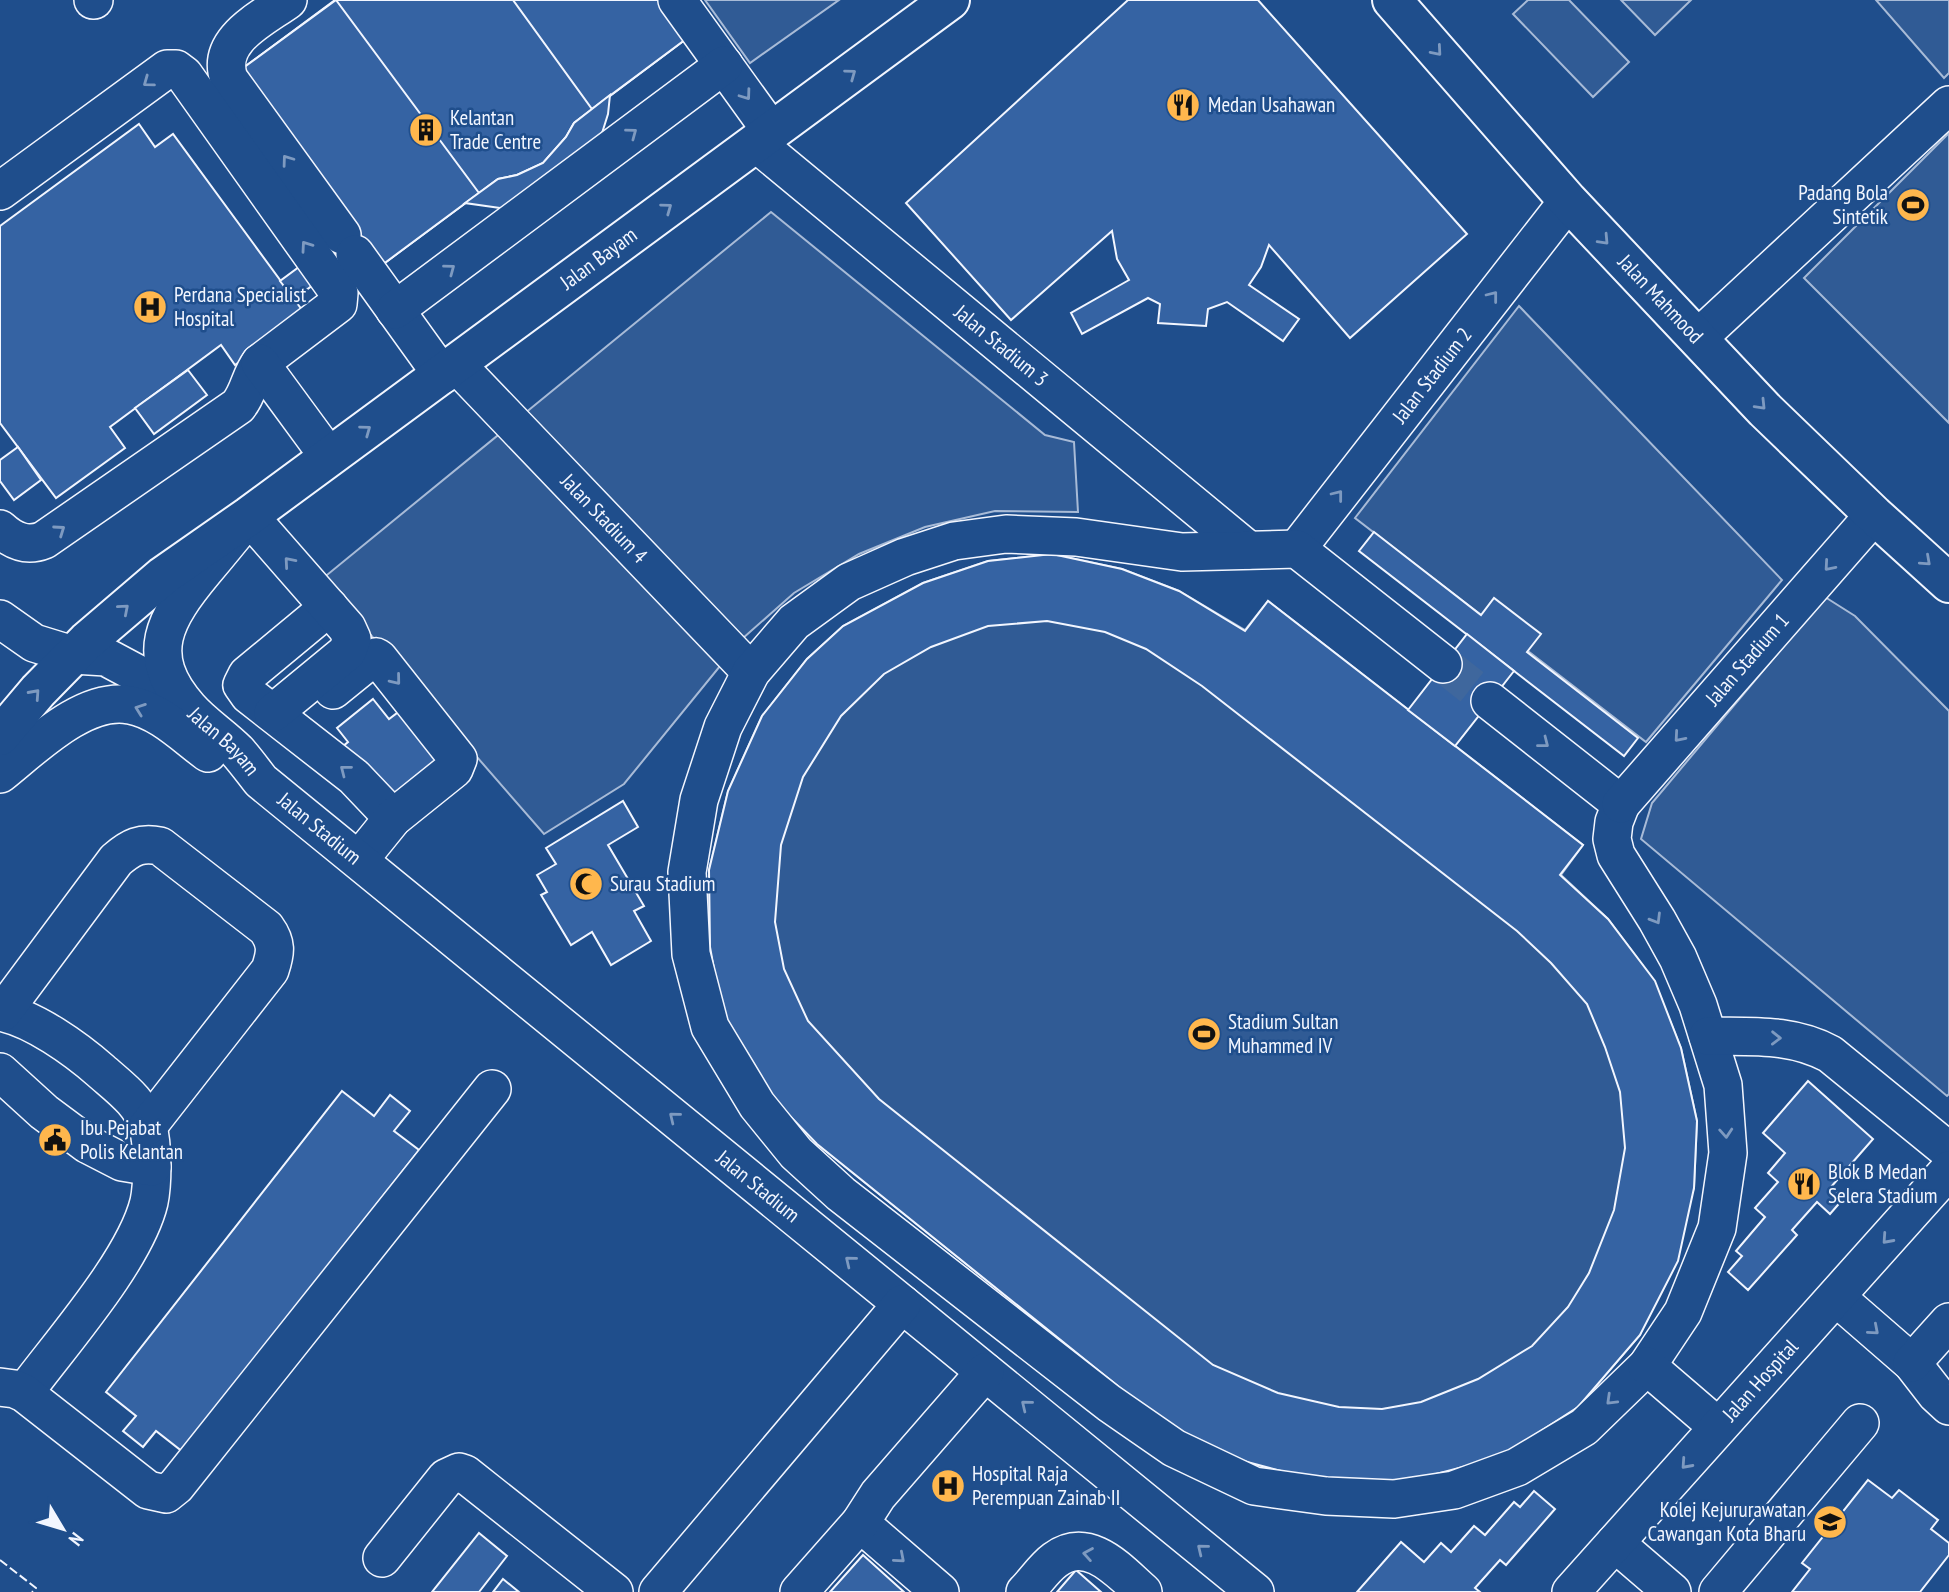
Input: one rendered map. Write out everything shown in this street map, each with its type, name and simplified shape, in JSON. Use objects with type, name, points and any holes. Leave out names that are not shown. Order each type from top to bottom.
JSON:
[{"type":"main road","name":"Jalan Bayam","points":[[0,736],[73,655],[163,576],[249,516],[950,0]]},
{"type":"main road","name":"Jalan Mahmood","points":[[1392,0],[1568,201],[1765,410],[1949,583]]},
{"type":"street","name":"Jalan Stadium 4","points":[[288,0],[242,33],[233,43],[226,56],[225,67],[229,79],[395,310],[449,369],[751,672]]},
{"type":"street","name":"Jalan Stadium 3","points":[[677,0],[724,65],[764,138],[1248,550]]},
{"type":"street","points":[[395,310],[724,65]]},
{"type":"street","points":[[0,191],[167,69],[176,69],[184,75],[339,293],[338,304],[260,363],[254,370],[245,398],[238,406],[44,540],[34,544],[22,543],[0,529]]},
{"type":"street","points":[[1698,338],[1949,105]]},
{"type":"street","name":"Jalan Stadium 2","points":[[1297,549],[1568,201]]},
{"type":"street","points":[[260,363],[329,457]]},
{"type":"street","name":"Jalan Stadium 1","points":[[1621,804],[1874,515]]},
{"type":"street","points":[[249,516],[329,607],[243,680],[244,690],[362,784],[393,818]]},
{"type":"street","name":"Jalan Bayam","points":[[249,516],[184,594],[168,621],[163,637],[164,665],[178,695],[191,711],[237,751],[261,780]]},
{"type":"street","points":[[1443,664],[1297,549],[1160,551],[1076,537],[1006,534],[954,541],[905,557],[849,582],[794,622],[751,672],[723,727],[699,800],[687,872],[691,954],[710,1027],[757,1105],[796,1153],[841,1194],[1109,1403],[1174,1448],[1254,1486],[1326,1496],[1394,1499],[1454,1490],[1517,1467],[1584,1427],[1647,1366],[1684,1312],[1717,1228],[1728,1153],[1723,1085],[1698,1005],[1678,958],[1616,855],[1612,839],[1614,821],[1621,804],[1490,701]]},
{"type":"street","points":[[0,619],[34,643],[73,655],[106,657],[136,673],[191,711]]},
{"type":"street","points":[[281,720],[376,657],[457,755],[459,762],[454,769],[393,818],[359,860]]},
{"type":"street","name":"Jalan Bayam","points":[[0,774],[52,732],[80,715],[107,705],[131,705],[154,714],[223,765],[261,780]]},
{"type":"street","name":"Jalan Stadium","points":[[261,780],[1255,1592]]},
{"type":"street","points":[[148,1126],[270,970],[275,955],[275,941],[266,928],[160,846],[146,843],[130,848],[116,860],[2,1012],[38,1027],[88,1060],[132,1098],[148,1126],[152,1167],[149,1201],[136,1235],[105,1285],[12,1390],[148,1490],[166,1494],[176,1486],[492,1089]]},
{"type":"street","points":[[1708,1036],[1790,1038],[1812,1044],[1830,1054],[1949,1151]]},
{"type":"street","points":[[0,1072],[44,1112],[87,1143],[122,1162],[152,1167]]},
{"type":"street","name":"Jalan Hospital","points":[[1571,1592],[1949,1170]]},
{"type":"street","points":[[658,1592],[910,1310],[947,1276]]},
{"type":"street","points":[[1836,1297],[1912,1363],[1949,1406]]},
{"type":"street","points":[[1912,1363],[1949,1322]]},
{"type":"street","points":[[1647,1366],[1718,1427]]},
{"type":"street","points":[[799,1592],[860,1523],[878,1495],[985,1372]]},
{"type":"street","points":[[1718,1592],[1860,1423]]},
{"type":"street","points":[[382,1558],[446,1478],[459,1472],[614,1592]]},
{"type":"street","points":[[860,1523],[940,1592]]},
{"type":"street","points":[[1615,1543],[1672,1592]]},
{"type":"street","points":[[1025,1592],[1054,1560],[1079,1551],[1094,1553],[1106,1559],[1143,1592]]},
{"type":"shaded area","points":[[705,0],[839,0],[750,63]]},
{"type":"shaded area","points":[[1528,0],[1569,0],[1629,62],[1593,97],[1513,14]]},
{"type":"shaded area","points":[[1621,0],[1691,0],[1655,35]]},
{"type":"shaded area","points":[[1876,0],[1949,0],[1949,73],[1944,78]]},
{"type":"shaded area","name":"Padang Bola Sintetik","points":[[1949,133],[1949,423],[1804,278]]},
{"type":"shaded area","points":[[771,212],[1045,435],[1074,442],[1078,512],[995,511],[925,527],[859,554],[794,593],[742,639],[624,784],[544,834],[322,579]]},
{"type":"shaded area","points":[[1519,306],[1782,580],[1646,742],[1355,518]]},
{"type":"shaded area","name":"Stadium Sultan Muhammed IV","points":[[1052,554],[1122,569],[1179,591],[1245,630],[1268,601],[1583,845],[1561,875],[1608,919],[1654,981],[1681,1048],[1697,1121],[1694,1188],[1640,1335],[1578,1407],[1501,1457],[1337,1486],[1221,1455],[1160,1420],[817,1144],[723,1019],[710,947],[709,870],[728,791],[762,716],[807,659],[843,626],[923,583],[988,561]]},
{"type":"shaded area","points":[[1825,597],[1855,616],[1949,711],[1947,1096],[1641,839],[1652,803]]},
{"type":"building","name":"Kelantan Trade Centre","points":[[335,0],[664,0],[690,36],[574,123],[566,137],[543,163],[517,175],[498,179],[382,265],[239,71]]},
{"type":"building","points":[[336,0],[479,193],[382,265],[239,71]]},
{"type":"building","points":[[513,0],[664,0],[690,36],[592,109]]},
{"type":"building","name":"Medan Usahawan","points":[[1128,0],[1258,0],[1467,234],[1350,338],[1269,245],[1261,267],[1249,285],[1299,319],[1283,341],[1227,302],[1208,309],[1206,326],[1158,323],[1160,304],[1148,298],[1082,334],[1071,313],[1129,280],[1117,259],[1112,231],[1011,320],[906,203]]},
{"type":"building","points":[[610,95],[608,114],[598,146],[518,206],[500,208],[465,203],[498,179],[517,175],[543,163],[566,137],[574,123]]},
{"type":"building","name":"Perdana Specialist Hospital","points":[[139,124],[155,147],[173,134],[305,314],[235,365],[221,345],[110,427],[125,448],[56,498],[0,423],[0,226]]},
{"type":"building","points":[[353,227],[367,245],[294,299],[280,281]]},
{"type":"building","points":[[188,370],[207,395],[154,434],[135,408]]},
{"type":"building","points":[[18,447],[41,480],[14,500],[0,481],[0,460]]},
{"type":"building","points":[[1374,532],[1481,615],[1494,598],[1541,634],[1527,652],[1638,738],[1624,756],[1359,551]]},
{"type":"building","points":[[1052,554],[1122,569],[1179,591],[1245,631],[1268,601],[1583,845],[1560,875],[1608,919],[1655,981],[1681,1048],[1697,1121],[1694,1188],[1678,1261],[1640,1335],[1578,1407],[1501,1457],[1417,1479],[1337,1486],[1221,1455],[1160,1420],[817,1144],[759,1084],[723,1019],[710,947],[709,870],[728,791],[762,716],[807,659],[843,626],[923,583],[988,561]],"holes":[[[1047,621],[1105,632],[1146,649],[1202,686],[1517,931],[1551,963],[1587,1004],[1620,1092],[1625,1148],[1614,1210],[1589,1273],[1568,1307],[1532,1346],[1478,1379],[1421,1402],[1382,1409],[1339,1407],[1278,1393],[1213,1365],[879,1099],[808,1021],[784,969],[775,922],[781,845],[803,777],[841,716],[884,674],[931,647],[988,626]]]},
{"type":"building","points":[[1467,634],[1514,671],[1455,746],[1408,710]]},
{"type":"building","points":[[373,699],[389,719],[405,707],[448,761],[390,807],[342,747],[348,742],[337,728]]},
{"type":"building","name":"Surau Stadium","points":[[623,801],[638,827],[608,845],[644,906],[634,911],[651,941],[611,965],[592,932],[571,945],[541,895],[547,892],[537,875],[556,864],[546,848]]},
{"type":"building","name":"Blok B Medan Selera Stadium","points":[[1808,1081],[1873,1139],[1831,1187],[1844,1198],[1830,1214],[1817,1202],[1792,1230],[1797,1235],[1748,1290],[1728,1272],[1742,1256],[1736,1251],[1765,1217],[1755,1208],[1778,1182],[1768,1173],[1785,1153],[1763,1133]]},
{"type":"building","points":[[342,1091],[374,1116],[390,1095],[410,1111],[394,1131],[419,1150],[183,1452],[156,1431],[143,1447],[123,1431],[136,1416],[106,1392]]},
{"type":"building","points":[[1868,1480],[1892,1498],[1899,1490],[1938,1520],[1931,1529],[1949,1543],[1949,1555],[1920,1592],[1792,1592],[1810,1569],[1802,1563]]},
{"type":"building","points":[[1534,1491],[1555,1509],[1506,1565],[1500,1560],[1475,1588],[1480,1592],[1357,1592],[1401,1542],[1424,1562],[1441,1543],[1451,1552],[1474,1526],[1485,1535],[1514,1502],[1520,1507]]},
{"type":"building","points":[[479,1533],[507,1556],[479,1592],[432,1592]]},
{"type":"building","points":[[863,1555],[904,1592],[830,1592]]},
{"type":"building","points":[[1076,1570],[1101,1592],[1057,1592]]},
{"type":"building","points":[[503,1579],[519,1592],[493,1592]]},
{"type":"tunnel","points":[[1443,664],[1490,701]]},
{"type":"fence","points":[[0,1560],[36,1588],[32,1592]]},
{"type":"place","name":"Medan Usahawan","points":[[1183,105]]},
{"type":"place","name":"Kelantan Trade Centre","points":[[426,130]]},
{"type":"place","name":"Padang Bola Sintetik","points":[[1913,205]]},
{"type":"place","name":"Perdana Specialist Hospital","points":[[150,307]]},
{"type":"place","name":"Surau Stadium","points":[[586,884]]},
{"type":"place","name":"Stadium Sultan Muhammed IV","points":[[1204,1034]]},
{"type":"place","name":"Ibu Pejabat Polis Kelantan","points":[[55,1140]]},
{"type":"place","name":"Blok B Medan Selera Stadium","points":[[1804,1184]]},
{"type":"place","name":"Hospital Raja Perempuan Zainab II","points":[[948,1486]]},
{"type":"place","name":"Kolej Kejururawatan Cawangan Kota Bharu","points":[[1830,1522]]}]
